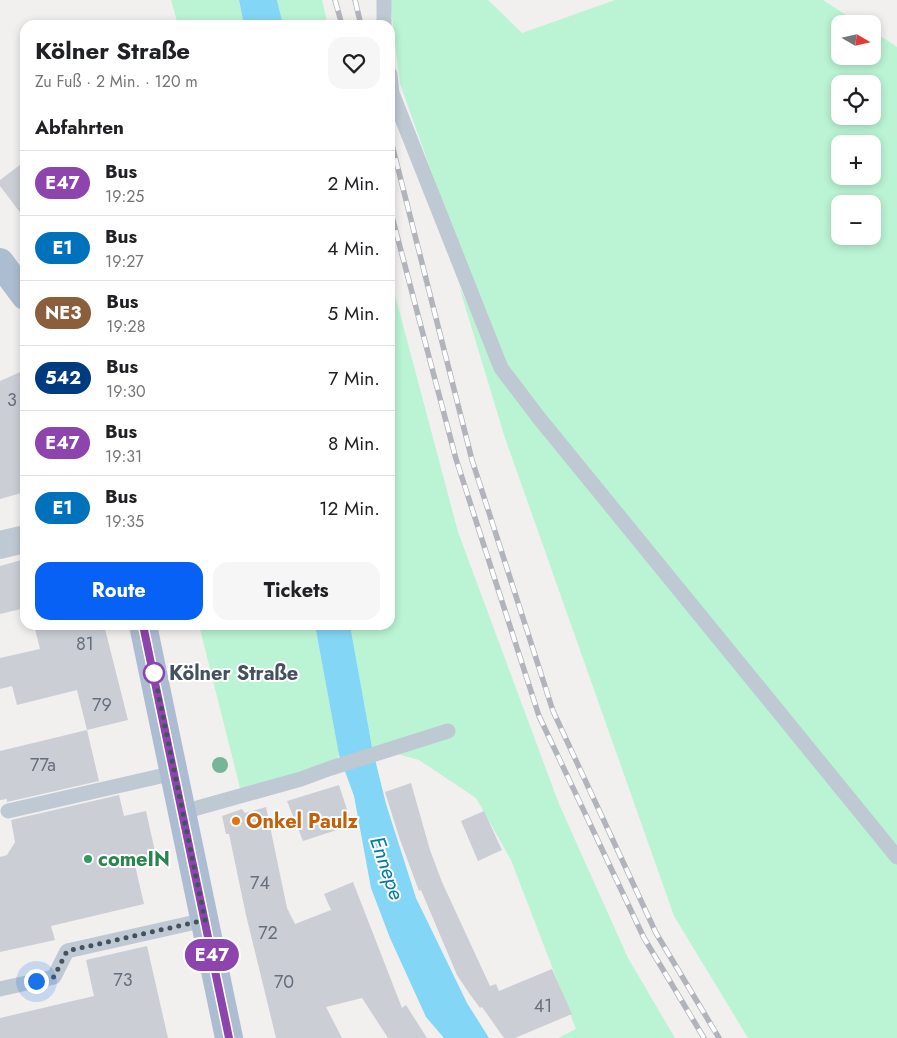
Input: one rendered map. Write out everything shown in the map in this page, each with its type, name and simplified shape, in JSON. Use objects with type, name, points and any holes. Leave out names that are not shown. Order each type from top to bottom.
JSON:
[{"type":"main road","points":[[0,262],[20,289]]},
{"type":"main road","points":[[144,630],[229,1038]]},
{"type":"street","points":[[0,545],[20,540]]},
{"type":"lane","points":[[384,0],[384,20]]},
{"type":"lane","points":[[395,101],[501,368],[539,418],[897,857]]},
{"type":"lane","points":[[183,812],[301,779],[448,732]]},
{"type":"lane","points":[[8,811],[174,772]]},
{"type":"lane","points":[[0,989],[54,977],[67,951],[205,920]]},
{"type":"green space","points":[[171,0],[239,0],[243,20],[177,20]]},
{"type":"green space","points":[[277,0],[322,0],[327,20],[282,20]]},
{"type":"green space","points":[[390,0],[488,0],[522,33],[615,0],[823,0],[846,15],[831,15],[831,65],[881,65],[881,36],[897,47],[897,854],[504,367],[476,296],[400,84],[395,42],[395,20],[392,20]]},
{"type":"green space","points":[[459,286],[500,370],[897,859],[897,1038],[748,1038],[674,916],[504,435]]},
{"type":"green space","points":[[395,295],[458,532],[559,804],[628,958],[675,1038],[558,1038],[576,1029],[511,860],[476,798],[419,760],[372,747],[351,630],[395,630]]},
{"type":"green space","points":[[200,630],[316,630],[339,755],[331,768],[242,796]]},
{"type":"water","points":[[239,0],[277,0],[282,20],[243,20]]},
{"type":"water","name":"Ennepe","points":[[316,630],[351,630],[372,747],[386,804],[416,898],[467,1003],[489,1038],[444,1038],[426,1017],[390,938],[371,888],[354,796],[339,755]]},
{"type":"building","points":[[20,165],[20,212],[0,186],[0,180]]},
{"type":"building","points":[[20,372],[20,493],[0,499],[0,381]]},
{"type":"building","points":[[20,560],[20,609],[0,614],[0,566]]},
{"type":"building","points":[[35,630],[105,630],[128,720],[87,730],[77,690],[17,705],[12,686],[0,689],[0,658],[40,649]]},
{"type":"building","points":[[87,730],[99,781],[7,802],[7,799],[0,800],[0,751]]},
{"type":"building","points":[[411,783],[430,850],[442,882],[490,986],[496,984],[499,991],[552,969],[572,1014],[515,1038],[504,1038],[482,1007],[480,1008],[469,993],[457,975],[421,890],[419,891],[385,792]]},
{"type":"building","points":[[339,785],[352,825],[303,841],[287,801]]},
{"type":"building","points":[[119,795],[124,816],[146,811],[156,856],[134,861],[144,904],[51,926],[55,940],[0,952],[0,857],[7,855],[15,842],[11,820]]},
{"type":"building","points":[[266,807],[287,908],[295,924],[331,910],[324,894],[353,882],[402,1008],[406,1005],[427,1038],[388,1038],[362,998],[326,1007],[342,1038],[276,1038],[246,915],[229,834],[226,834],[222,816],[242,809],[245,813]]},
{"type":"building","points":[[484,811],[502,850],[478,861],[461,821]]},
{"type":"building","points":[[147,946],[168,1038],[0,1038],[0,1018],[94,996],[86,960]]},
{"type":"railway","points":[[335,0],[341,20]]},
{"type":"railway","points":[[355,0],[360,20]]},
{"type":"railway","points":[[395,157],[472,460],[553,711],[656,933],[719,1038]]},
{"type":"railway","points":[[395,228],[456,459],[539,716],[644,938],[704,1038]]},
{"type":"bus line","name":"E47","points":[[144,630],[229,1038]]},
{"type":"place","name":"Kölner Straße","points":[[154,673]]},
{"type":"place","name":"Onkel Paulz","points":[[236,821]]},
{"type":"place","name":"comeIN","points":[[88,859]]},
{"type":"route","points":[[36,981],[54,977],[67,951],[205,920],[154,673]]}]
